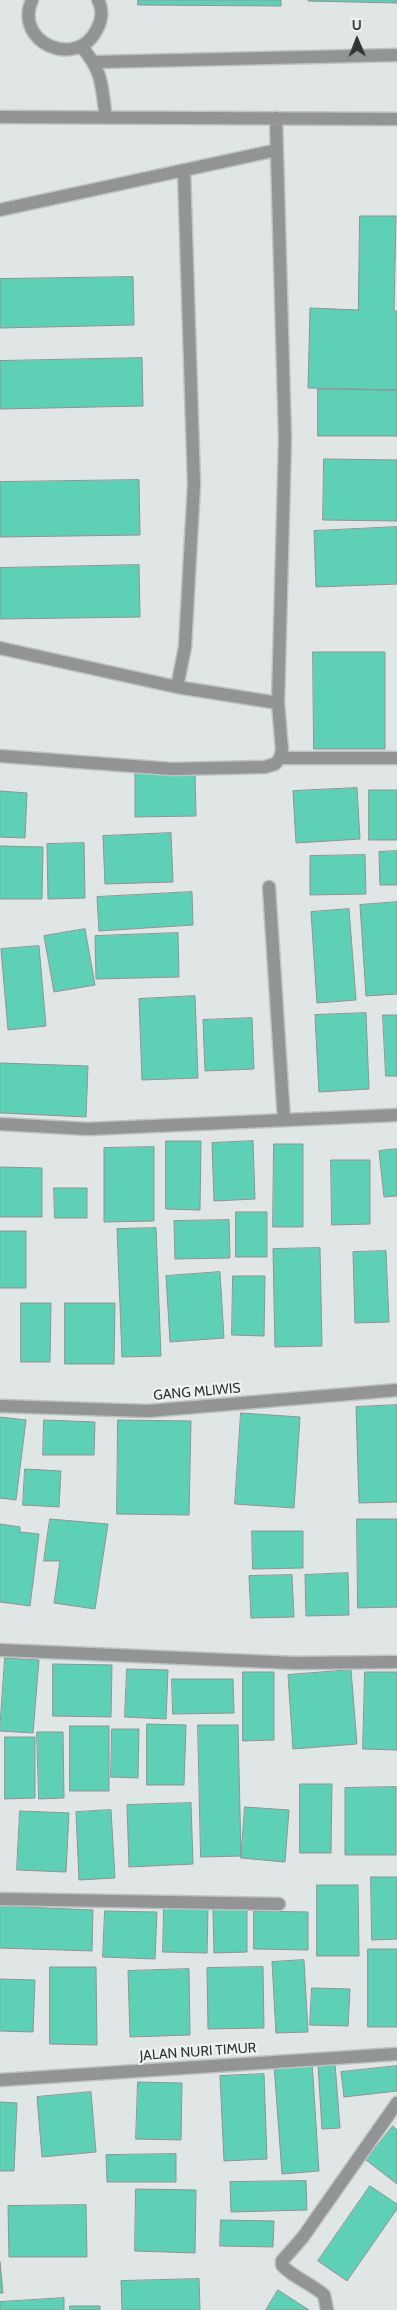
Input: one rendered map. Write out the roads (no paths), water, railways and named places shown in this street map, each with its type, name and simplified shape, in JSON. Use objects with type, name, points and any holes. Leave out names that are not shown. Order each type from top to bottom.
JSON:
[{"type":"street","points":[[32,0],[29,7],[29,23],[36,38],[50,48],[66,51],[81,46],[94,36],[101,21],[101,5],[98,0]]},
{"type":"street","points":[[81,46],[100,71],[106,118]]},
{"type":"street","points":[[95,62],[397,56]]},
{"type":"street","points":[[0,117],[397,119]]},
{"type":"street","points":[[0,756],[172,769],[264,767],[275,764],[280,758],[282,750],[278,703],[285,439],[276,118]]},
{"type":"street","points":[[0,210],[277,150]]},
{"type":"street","points":[[177,687],[184,647],[194,484],[184,171]]},
{"type":"street","points":[[0,648],[177,687],[278,703]]},
{"type":"street","points":[[280,758],[397,758]]},
{"type":"street","points":[[269,887],[284,1120]]},
{"type":"street","points":[[0,1124],[88,1129],[397,1115]]},
{"type":"street","name":"GANG MLIWIS","points":[[0,1406],[148,1411],[397,1390]]},
{"type":"street","points":[[0,1650],[294,1663],[397,1662]]},
{"type":"street","points":[[0,1899],[279,1904]]},
{"type":"street","name":"JALAN NURI TIMUR","points":[[0,2080],[397,2054]]},
{"type":"street","points":[[327,2310],[324,2294],[286,2270],[282,2265],[282,2261],[303,2238],[397,2103]]}]
